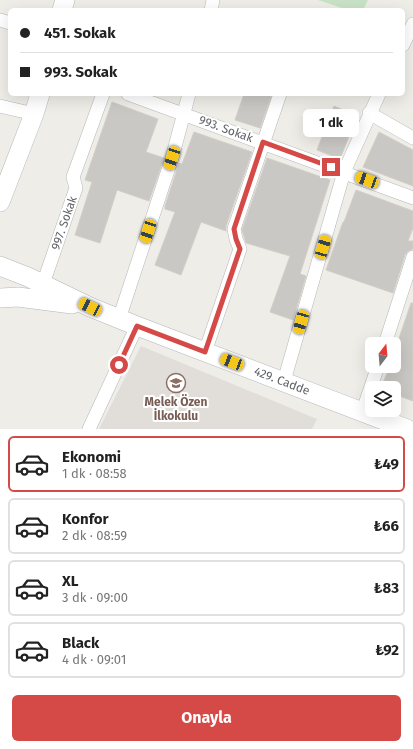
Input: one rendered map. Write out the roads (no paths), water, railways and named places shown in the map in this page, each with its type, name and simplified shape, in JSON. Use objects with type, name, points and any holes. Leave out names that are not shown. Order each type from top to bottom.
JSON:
[{"type":"street","points":[[407,41],[413,24]]},
{"type":"street","points":[[0,203],[39,96]]},
{"type":"street","name":"997. Sokak","points":[[43,284],[76,188],[73,177],[102,96]]},
{"type":"street","name":"993. Sokak","points":[[134,96],[413,198]]},
{"type":"street","points":[[119,319],[172,158],[188,96]]},
{"type":"street","points":[[205,352],[240,249],[234,229],[279,96]]},
{"type":"street","points":[[284,381],[344,172],[369,113],[378,96]]},
{"type":"street","points":[[0,106],[34,114]]},
{"type":"street","points":[[369,113],[413,138]]},
{"type":"street","points":[[387,337],[413,257]]},
{"type":"street","points":[[0,266],[43,284],[90,307]]},
{"type":"street","points":[[0,298],[18,297],[90,307]]},
{"type":"street","name":"429. Cadde","points":[[90,307],[284,381],[362,413],[407,429]]},
{"type":"street","points":[[89,429],[137,326]]},
{"type":"street","points":[[362,413],[376,373]]},
{"type":"place","name":"Melek Özen İlkokulu","points":[[176,383]]}]
